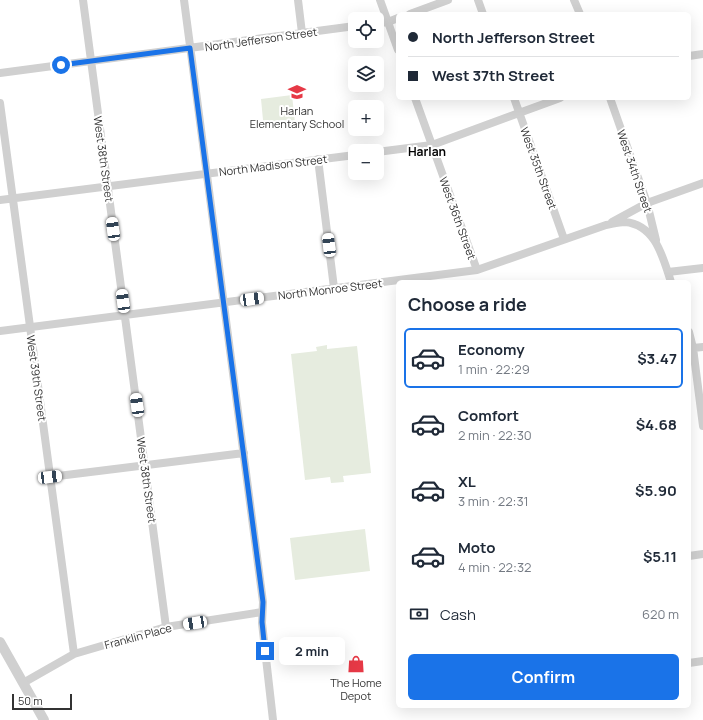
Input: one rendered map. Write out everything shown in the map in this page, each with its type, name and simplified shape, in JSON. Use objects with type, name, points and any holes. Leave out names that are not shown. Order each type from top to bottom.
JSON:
[{"type":"street","name":"West 38th Street","points":[[83,0],[166,627]]},
{"type":"street","points":[[184,0],[263,602],[262,622],[273,720]]},
{"type":"street","points":[[298,0],[302,33]]},
{"type":"street","points":[[380,0],[396,44]]},
{"type":"street","points":[[415,12],[448,0]]},
{"type":"street","points":[[478,0],[482,12]]},
{"type":"street","points":[[574,0],[579,12]]},
{"type":"street","points":[[384,22],[396,19]]},
{"type":"street","name":"North Jefferson Street","points":[[0,74],[348,27]]},
{"type":"street","points":[[691,56],[703,54]]},
{"type":"street","name":"West 36th Street","points":[[416,100],[477,270]]},
{"type":"street","name":"West 35th Street","points":[[515,100],[564,239]]},
{"type":"street","points":[[384,151],[432,145],[555,100]]},
{"type":"street","name":"West 34th Street","points":[[611,100],[647,203],[658,245],[670,280]]},
{"type":"street","name":"West 39th Street","points":[[0,103],[74,654]]},
{"type":"street","name":"North Madison Street","points":[[0,200],[348,156]]},
{"type":"street","points":[[318,159],[334,288]]},
{"type":"street","name":"North Monroe Street","points":[[606,225],[647,203],[703,183]]},
{"type":"street","name":"North Monroe Street","points":[[398,280],[477,270],[606,225],[625,222],[635,224],[642,228]]},
{"type":"street","name":"West 34th Street","points":[[642,228],[652,236],[658,245]]},
{"type":"street","points":[[668,272],[703,268]]},
{"type":"street","name":"North Monroe Street","points":[[0,331],[396,280]]},
{"type":"street","points":[[691,340],[703,426]]},
{"type":"street","points":[[693,348],[703,346]]},
{"type":"street","points":[[50,477],[244,453]]},
{"type":"street","points":[[691,556],[703,554]]},
{"type":"street","name":"Franklin Place","points":[[23,683],[74,654],[166,627],[262,612]]},
{"type":"street","points":[[0,642],[44,720]]},
{"type":"street","points":[[691,663],[703,661]]},
{"type":"shaded area","points":[[292,95],[295,123],[267,126],[263,120],[261,99]]},
{"type":"shaded area","points":[[327,345],[327,349],[357,346],[371,473],[343,476],[344,482],[331,483],[330,477],[305,480],[291,354],[317,351],[316,347]]},
{"type":"shaded area","points":[[365,529],[370,571],[295,580],[290,538]]},
{"type":"place","name":"Harlan Elementary School","points":[[297,92]]},
{"type":"place","name":"The Home Depot","points":[[356,664]]},
{"type":"district","name":"Harlan","points":[[427,151]]},
{"type":"route","points":[[61,65],[190,48],[263,602],[262,622],[265,651]]}]
